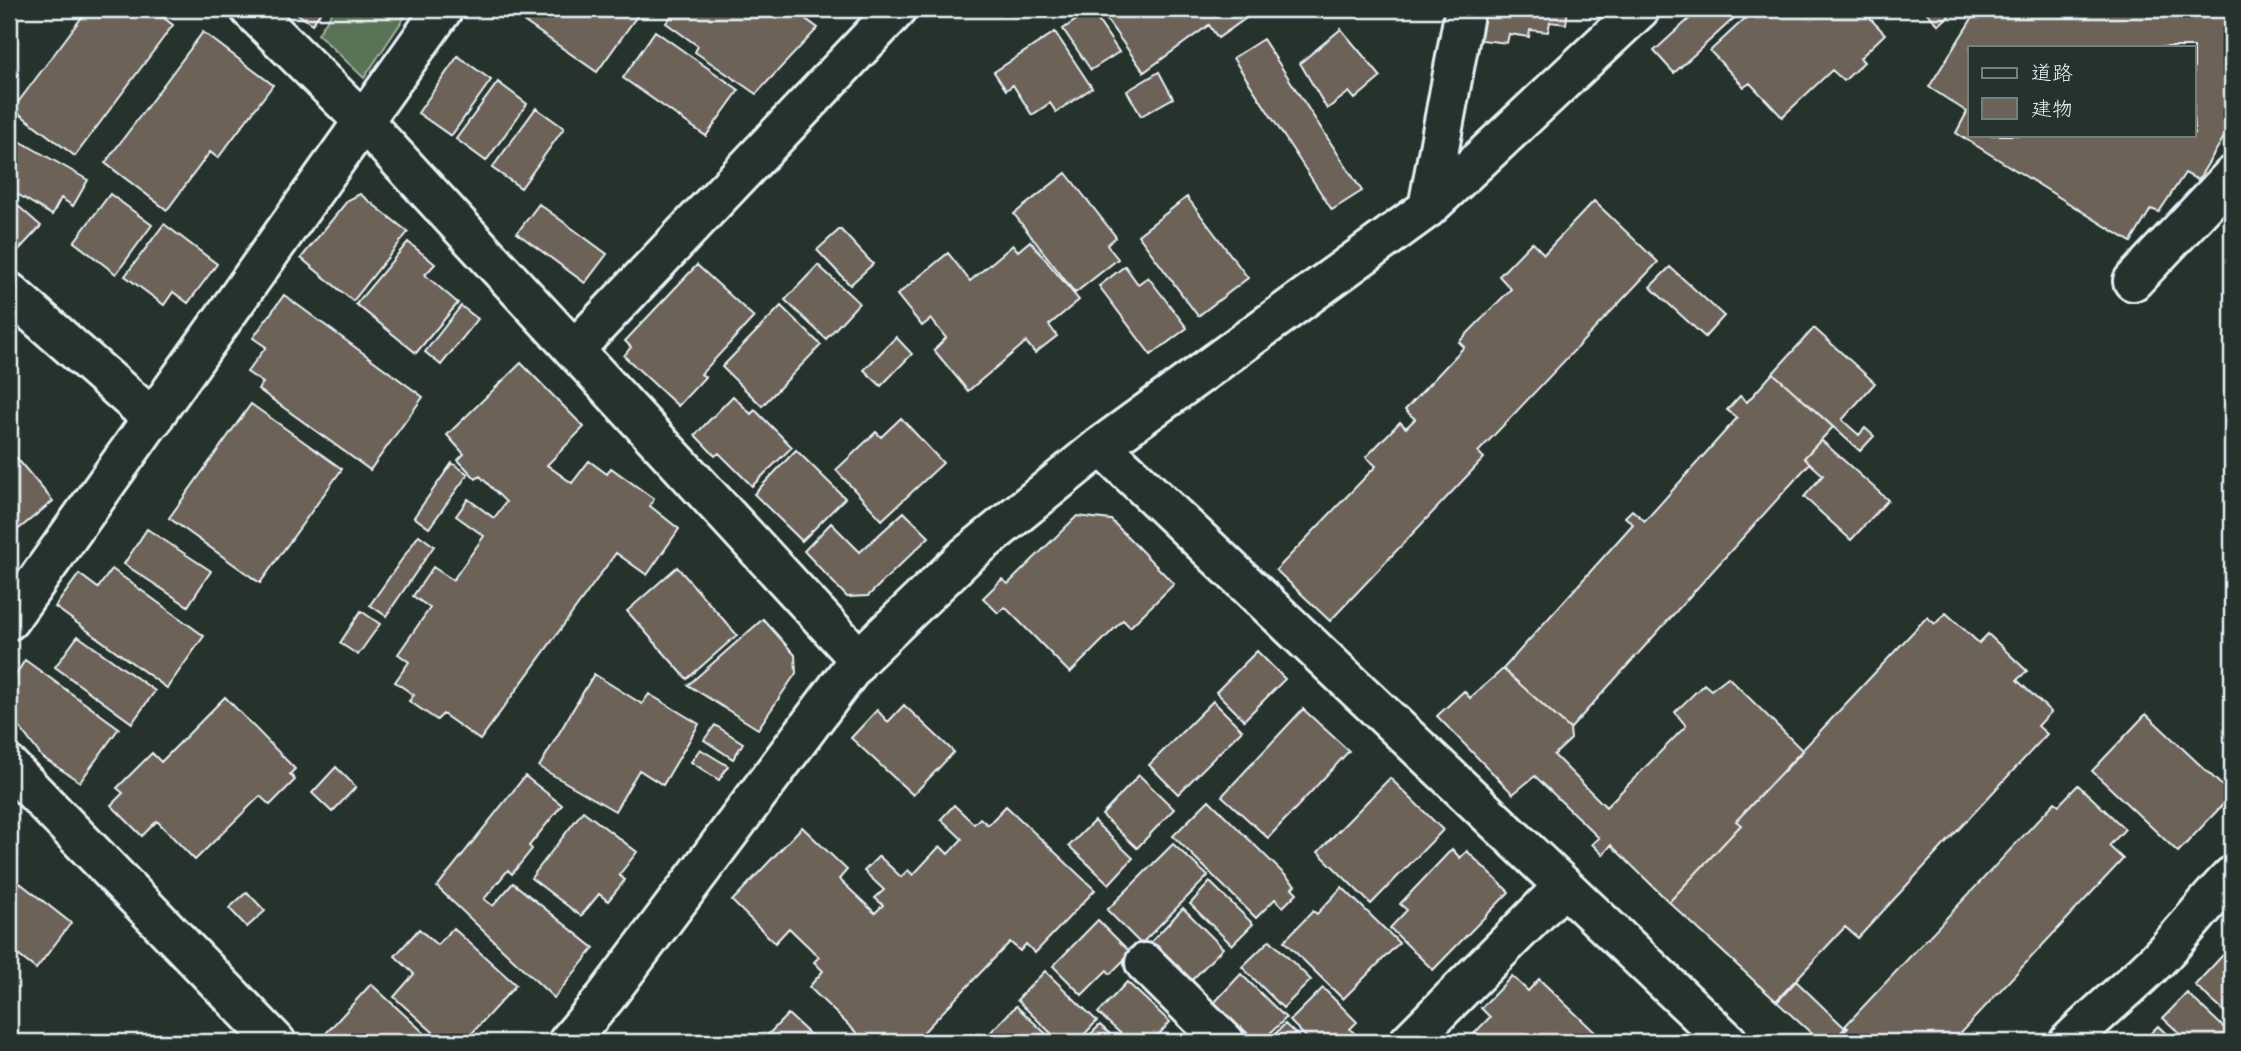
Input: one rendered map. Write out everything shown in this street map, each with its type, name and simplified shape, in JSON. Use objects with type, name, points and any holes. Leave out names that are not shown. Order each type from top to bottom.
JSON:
[{"type":"street","points":[[250,9],[364,122],[859,659]]},
{"type":"street","points":[[9,620],[443,9]]},
{"type":"street","points":[[574,351],[897,9]]},
{"type":"street","points":[[1428,208],[1465,9]]},
{"type":"street","points":[[568,1042],[605,999],[859,659],[966,556],[1101,446],[1428,208],[1640,9]]},
{"type":"street","points":[[2133,281],[2232,176]]},
{"type":"street","points":[[9,292],[153,419]]},
{"type":"street","points":[[1101,446],[1728,1042]]},
{"type":"street","points":[[9,766],[276,1042]]},
{"type":"street","points":[[2069,1042],[2156,960],[2232,876]]},
{"type":"street","points":[[1409,1042],[1564,886]]},
{"type":"street","points":[[1144,963],[1225,1042]]},
{"type":"green space","points":[[334,9],[410,9],[364,78],[318,34]]},
{"type":"building","points":[[88,9],[152,9],[173,25],[75,156],[13,109]]},
{"type":"building","points":[[298,9],[323,9],[312,24],[295,12]]},
{"type":"building","points":[[506,9],[627,9],[637,16],[597,72]]},
{"type":"building","points":[[676,9],[754,9],[765,17],[772,9],[792,9],[818,28],[756,94],[695,52],[698,46],[666,23]]},
{"type":"building","points":[[1099,9],[1256,11],[1218,38],[1209,25],[1144,72]]},
{"type":"building","points":[[1477,9],[1568,9],[1566,24],[1550,22],[1548,32],[1530,30],[1529,37],[1509,34],[1507,43],[1473,39]]},
{"type":"building","points":[[1700,9],[1744,9],[1674,73],[1654,51]]},
{"type":"building","points":[[1755,9],[1861,9],[1885,34],[1860,58],[1864,62],[1844,81],[1832,70],[1782,117],[1750,83],[1744,87],[1710,51]]},
{"type":"building","points":[[1923,9],[1956,9],[1939,25]]},
{"type":"building","points":[[1978,9],[2232,9],[2232,124],[2198,180],[2185,173],[2159,212],[2151,209],[2131,242],[1956,133],[1967,112],[1929,87]]},
{"type":"building","points":[[1091,10],[1119,52],[1091,70],[1063,29]]},
{"type":"building","points":[[1341,29],[1381,77],[1355,99],[1349,92],[1327,109],[1300,63]]},
{"type":"building","points":[[655,31],[739,90],[706,136],[623,78]]},
{"type":"building","points":[[203,32],[273,85],[218,158],[210,152],[167,210],[105,163]]},
{"type":"building","points":[[1055,32],[1092,88],[1056,112],[1050,103],[1032,115],[1013,85],[1006,90],[994,72]]},
{"type":"building","points":[[1263,39],[1362,191],[1332,210],[1233,58]]},
{"type":"building","points":[[458,56],[491,80],[451,136],[418,113]]},
{"type":"building","points":[[1159,72],[1173,98],[1141,116],[1127,91]]},
{"type":"building","points":[[498,82],[527,104],[486,161],[456,139]]},
{"type":"building","points":[[536,108],[564,128],[521,188],[492,168]]},
{"type":"building","points":[[16,139],[88,180],[73,206],[61,198],[52,215],[9,189],[13,182],[9,180],[9,151]]},
{"type":"building","points":[[1066,173],[1116,237],[1107,245],[1118,259],[1075,293],[1014,214]]},
{"type":"building","points":[[110,194],[152,225],[116,274],[74,242]]},
{"type":"building","points":[[360,194],[408,232],[353,301],[301,258],[348,200]]},
{"type":"building","points":[[1187,197],[1248,278],[1198,316],[1138,235]]},
{"type":"building","points":[[9,198],[41,226],[13,256],[9,252]]},
{"type":"building","points":[[1594,201],[1658,262],[1478,452],[1484,458],[1330,621],[1276,570],[1376,466],[1366,457],[1400,422],[1406,428],[1415,419],[1405,410],[1464,347],[1459,342],[1511,289],[1499,276],[1532,242],[1544,254]]},
{"type":"building","points":[[539,204],[607,254],[585,283],[517,233]]},
{"type":"building","points":[[164,224],[217,264],[188,303],[173,292],[164,305],[125,276]]},
{"type":"building","points":[[840,229],[873,264],[850,285],[817,250]]},
{"type":"building","points":[[1030,241],[1079,300],[1049,325],[1057,336],[1035,353],[1026,342],[968,391],[934,350],[946,338],[931,319],[922,326],[897,295],[948,253],[970,281],[1013,245],[1018,251]]},
{"type":"building","points":[[408,242],[435,264],[425,275],[458,303],[416,353],[356,304]]},
{"type":"building","points":[[697,265],[754,317],[701,374],[705,377],[678,406],[624,356],[631,347],[625,341]]},
{"type":"building","points":[[818,265],[859,303],[826,339],[785,300]]},
{"type":"building","points":[[1125,266],[1138,284],[1148,277],[1187,328],[1151,355],[1099,286]]},
{"type":"building","points":[[1670,267],[1724,316],[1705,337],[1650,287]]},
{"type":"building","points":[[284,295],[423,397],[370,470],[258,389],[263,383],[247,372],[266,347],[253,338]]},
{"type":"building","points":[[461,306],[478,319],[441,365],[425,352]]},
{"type":"building","points":[[781,306],[821,345],[762,406],[722,367]]},
{"type":"building","points":[[1814,328],[1875,383],[1842,420],[1859,435],[1865,428],[1874,436],[1860,451],[1773,373]]},
{"type":"building","points":[[896,337],[912,354],[881,386],[864,370]]},
{"type":"building","points":[[521,363],[584,427],[547,465],[572,483],[589,461],[607,474],[611,468],[654,499],[650,506],[679,529],[647,575],[616,553],[480,740],[443,714],[437,720],[409,701],[414,695],[395,682],[409,662],[398,654],[430,608],[413,596],[433,567],[453,580],[484,536],[456,516],[468,499],[494,518],[506,502],[480,476],[476,479],[458,460],[464,454],[447,435]]},
{"type":"building","points":[[1773,373],[1833,427],[1804,458],[1810,463],[1570,729],[1503,669],[1633,524],[1625,517],[1632,510],[1645,521],[1737,418],[1727,410],[1740,396],[1747,402]]},
{"type":"building","points":[[733,396],[751,414],[755,410],[792,447],[752,486],[719,453],[715,456],[695,435]]},
{"type":"building","points":[[251,404],[342,469],[260,583],[169,518]]},
{"type":"building","points":[[901,418],[943,463],[882,520],[836,470],[876,432],[881,437]]},
{"type":"building","points":[[1821,440],[1888,500],[1851,540],[1804,497],[1823,475],[1804,458]]},
{"type":"building","points":[[9,449],[53,501],[9,537]]},
{"type":"building","points":[[796,450],[845,498],[802,541],[754,494]]},
{"type":"building","points":[[452,463],[468,474],[429,528],[414,517]]},
{"type":"building","points":[[904,512],[929,537],[868,596],[847,597],[804,551],[831,523],[860,552]]},
{"type":"building","points":[[1077,516],[1111,520],[1174,584],[1130,627],[1123,620],[1070,673],[1005,607],[998,613],[983,598],[1002,579],[1008,584]]},
{"type":"building","points":[[147,529],[211,571],[188,606],[124,564]]},
{"type":"building","points":[[419,535],[434,546],[386,616],[370,605]]},
{"type":"building","points":[[677,567],[737,635],[687,679],[627,611]]},
{"type":"building","points":[[112,569],[204,636],[167,688],[55,607],[79,574],[98,588]]},
{"type":"building","points":[[361,611],[380,624],[358,655],[340,643]]},
{"type":"building","points":[[1946,613],[1979,643],[1988,634],[2027,671],[2017,680],[2051,712],[2038,726],[2047,734],[1858,938],[1845,927],[1776,1001],[1669,902],[1741,825],[1736,821],[1927,617],[1935,624]]},
{"type":"building","points":[[763,619],[795,655],[796,673],[758,729],[688,685]]},
{"type":"building","points":[[78,636],[155,691],[132,723],[55,667]]},
{"type":"building","points":[[1257,651],[1285,679],[1244,720],[1216,692]]},
{"type":"building","points":[[25,660],[119,728],[80,782],[42,757],[12,717],[16,707],[9,701],[9,686]]},
{"type":"building","points":[[1503,669],[1570,729],[1571,739],[1554,755],[1606,807],[1686,726],[1675,712],[1704,684],[1711,690],[1728,677],[1803,751],[1736,821],[1741,825],[1669,902],[1611,845],[1603,855],[1592,844],[1599,838],[1535,776],[1513,794],[1437,716],[1464,691],[1470,698]]},
{"type":"building","points":[[594,674],[642,704],[649,694],[699,724],[663,785],[639,770],[615,811],[539,767]]},
{"type":"building","points":[[225,697],[295,769],[290,774],[295,780],[270,805],[260,796],[195,860],[157,821],[142,836],[111,805],[123,793],[117,788],[152,753],[161,762]]},
{"type":"building","points":[[1213,701],[1242,730],[1178,794],[1149,765]]},
{"type":"building","points":[[904,705],[954,752],[913,795],[851,738],[877,710],[888,722]]},
{"type":"building","points":[[1303,709],[1349,751],[1268,838],[1222,796]]},
{"type":"building","points":[[2146,714],[2232,795],[2178,852],[2092,771]]},
{"type":"building","points":[[715,725],[743,743],[733,759],[704,740]]},
{"type":"building","points":[[700,749],[728,766],[719,780],[691,762]]},
{"type":"building","points":[[336,767],[356,787],[332,812],[312,793]]},
{"type":"building","points":[[1139,775],[1174,809],[1137,848],[1102,815]]},
{"type":"building","points":[[525,776],[562,805],[529,846],[532,849],[512,874],[508,870],[484,899],[493,906],[513,883],[594,948],[554,998],[437,887]]},
{"type":"building","points":[[1390,778],[1443,830],[1371,904],[1318,852]]},
{"type":"building","points":[[2078,785],[2125,829],[2109,846],[2123,859],[1952,1042],[1835,1042],[1848,1028],[1845,1026],[2055,802],[2059,805]]},
{"type":"building","points":[[1209,800],[1295,885],[1292,888],[1297,893],[1283,907],[1275,899],[1256,918],[1173,836]]},
{"type":"building","points":[[954,805],[974,824],[980,818],[988,825],[1006,806],[1095,890],[1035,953],[1026,944],[1020,951],[1010,942],[914,1042],[866,1042],[809,987],[823,971],[814,962],[819,957],[789,928],[775,943],[732,901],[802,827],[847,870],[839,879],[875,913],[883,905],[875,898],[884,890],[864,871],[879,856],[901,877],[908,870],[913,875],[940,846],[948,854],[962,839],[941,819]]},
{"type":"building","points":[[583,811],[637,852],[619,875],[625,880],[608,901],[599,894],[581,916],[531,878]]},
{"type":"building","points":[[1094,821],[1133,858],[1109,884],[1069,846]]},
{"type":"building","points":[[1173,844],[1208,876],[1141,944],[1107,910]]},
{"type":"building","points":[[1452,849],[1460,858],[1467,851],[1509,892],[1433,970],[1390,928],[1407,910],[1400,904]]},
{"type":"building","points":[[1210,882],[1253,924],[1232,945],[1190,904]]},
{"type":"building","points":[[20,883],[71,923],[36,969],[9,948],[9,899]]},
{"type":"building","points":[[1342,887],[1399,943],[1343,999],[1284,941],[1313,911],[1317,914]]},
{"type":"building","points":[[247,892],[265,911],[247,927],[229,908]]},
{"type":"building","points":[[1183,908],[1223,948],[1190,982],[1150,943]]},
{"type":"building","points":[[1098,920],[1131,953],[1110,974],[1107,970],[1082,995],[1053,966]]},
{"type":"building","points":[[453,928],[516,985],[464,1042],[444,1042],[394,997],[414,974],[395,956],[419,929],[437,945]]},
{"type":"building","points":[[1270,940],[1311,980],[1283,1008],[1242,967]]},
{"type":"building","points":[[2223,955],[2232,963],[2232,1019],[2195,985]]},
{"type":"building","points":[[1045,971],[1097,1021],[1077,1042],[1060,1042],[1017,1000]]},
{"type":"building","points":[[1241,974],[1286,1018],[1261,1042],[1256,1042],[1241,1027],[1238,1030],[1212,1005]]},
{"type":"building","points":[[1512,976],[1528,991],[1539,979],[1601,1038],[1598,1042],[1466,1042],[1490,1017],[1481,1008]]},
{"type":"building","points":[[1796,981],[1845,1028],[1832,1042],[1821,1042],[1777,1002]]},
{"type":"building","points":[[1127,982],[1170,1022],[1152,1042],[1130,1042],[1098,1013]]},
{"type":"building","points":[[371,984],[434,1042],[318,1042]]},
{"type":"building","points":[[1323,988],[1357,1022],[1350,1029],[1363,1042],[1311,1042],[1290,1021]]},
{"type":"building","points":[[2187,993],[2232,1035],[2225,1042],[2189,1042],[2163,1018]]},
{"type":"building","points":[[1016,1006],[1055,1042],[981,1042]]},
{"type":"building","points":[[788,1014],[818,1042],[761,1042]]},
{"type":"building","points":[[1285,1024],[1304,1042],[1267,1042]]},
{"type":"building","points":[[1100,1025],[1119,1042],[1083,1042]]},
{"type":"building","points":[[2158,1026],[2175,1042],[2142,1042]]}]
